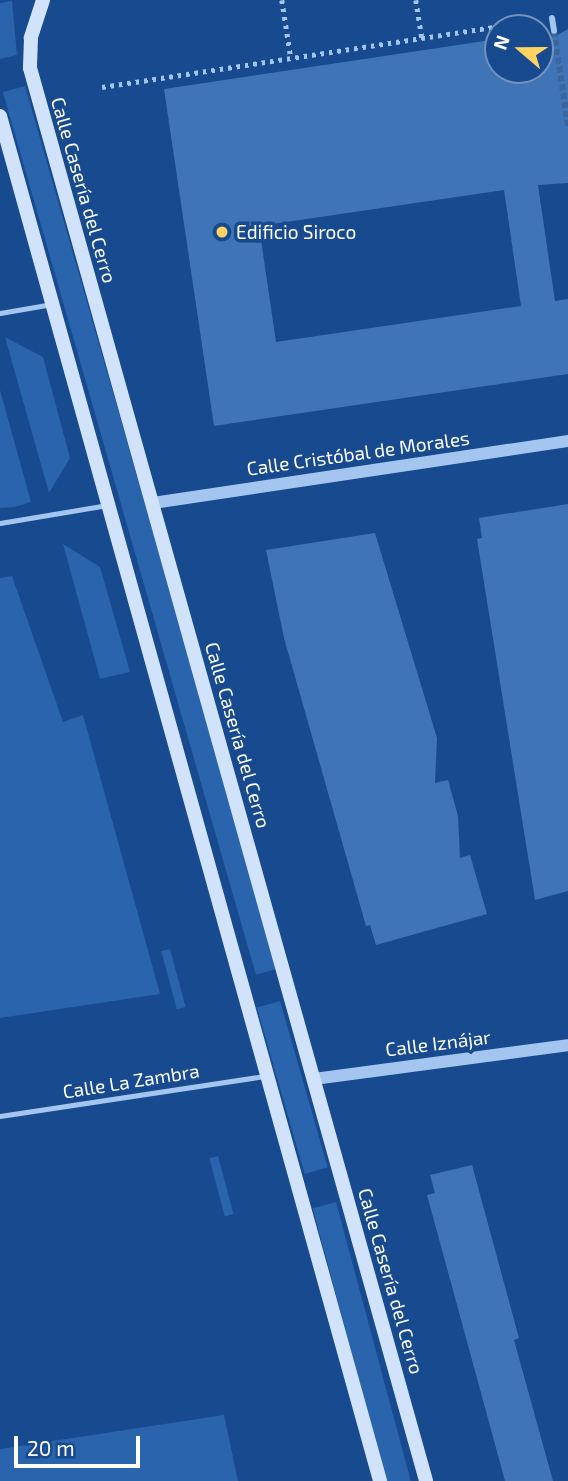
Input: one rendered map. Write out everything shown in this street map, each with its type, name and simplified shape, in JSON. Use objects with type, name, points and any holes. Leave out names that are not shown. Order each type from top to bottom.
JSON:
[{"type":"main road","name":"Calle Casería del Cerro","points":[[43,0],[31,38],[30,68],[426,1481]]},
{"type":"main road","points":[[0,116],[380,1481]]},
{"type":"street","name":"Calle Cristóbal de Morales","points":[[153,503],[568,441]]},
{"type":"street","name":"Calle Iznájar","points":[[314,1079],[568,1045]]},
{"type":"lane","points":[[0,313],[52,304]]},
{"type":"lane","points":[[0,523],[107,505]]},
{"type":"lane","name":"Calle La Zambra","points":[[0,1116],[266,1076]]},
{"type":"path","points":[[282,0],[291,58]]},
{"type":"path","points":[[416,0],[422,38]]},
{"type":"path","points":[[102,87],[484,28]]},
{"type":"shaded area","points":[[12,1],[17,55],[0,59],[0,3]]},
{"type":"shaded area","points":[[25,86],[278,968],[256,975],[3,92]]},
{"type":"shaded area","points":[[5,337],[43,357],[70,458],[49,493]]},
{"type":"shaded area","points":[[0,390],[31,502],[0,508]]},
{"type":"shaded area","points":[[63,544],[100,567],[130,672],[100,679]]},
{"type":"shaded area","points":[[12,576],[63,722],[83,715],[160,994],[0,1018],[0,578]]},
{"type":"shaded area","points":[[170,949],[186,1007],[177,1009],[161,951]]},
{"type":"shaded area","points":[[280,1001],[328,1167],[305,1174],[257,1008]]},
{"type":"shaded area","points":[[218,1156],[234,1214],[225,1216],[209,1158]]},
{"type":"shaded area","points":[[336,1202],[411,1481],[386,1481],[313,1208]]},
{"type":"shaded area","points":[[224,1415],[238,1481],[0,1481],[0,1449]]},
{"type":"building","name":"Edificio Siroco","points":[[568,29],[568,183],[538,185],[555,301],[568,299],[568,374],[214,426],[164,89],[484,41],[484,84],[554,84],[554,37]],"holes":[[[504,190],[521,306],[276,342],[259,226]]]},
{"type":"building","points":[[568,504],[568,891],[535,900],[477,539],[482,538],[479,518]]},
{"type":"building","points":[[375,533],[437,738],[435,783],[448,780],[458,816],[460,858],[470,855],[487,914],[376,945],[370,925],[366,926],[284,638],[266,550]]},
{"type":"building","points":[[472,1165],[519,1338],[514,1340],[553,1481],[505,1481],[427,1195],[435,1193],[430,1175]]},
{"type":"tunnel","points":[[554,31],[568,126]]},
{"type":"place","name":"Edificio Siroco","points":[[222,232]]}]
